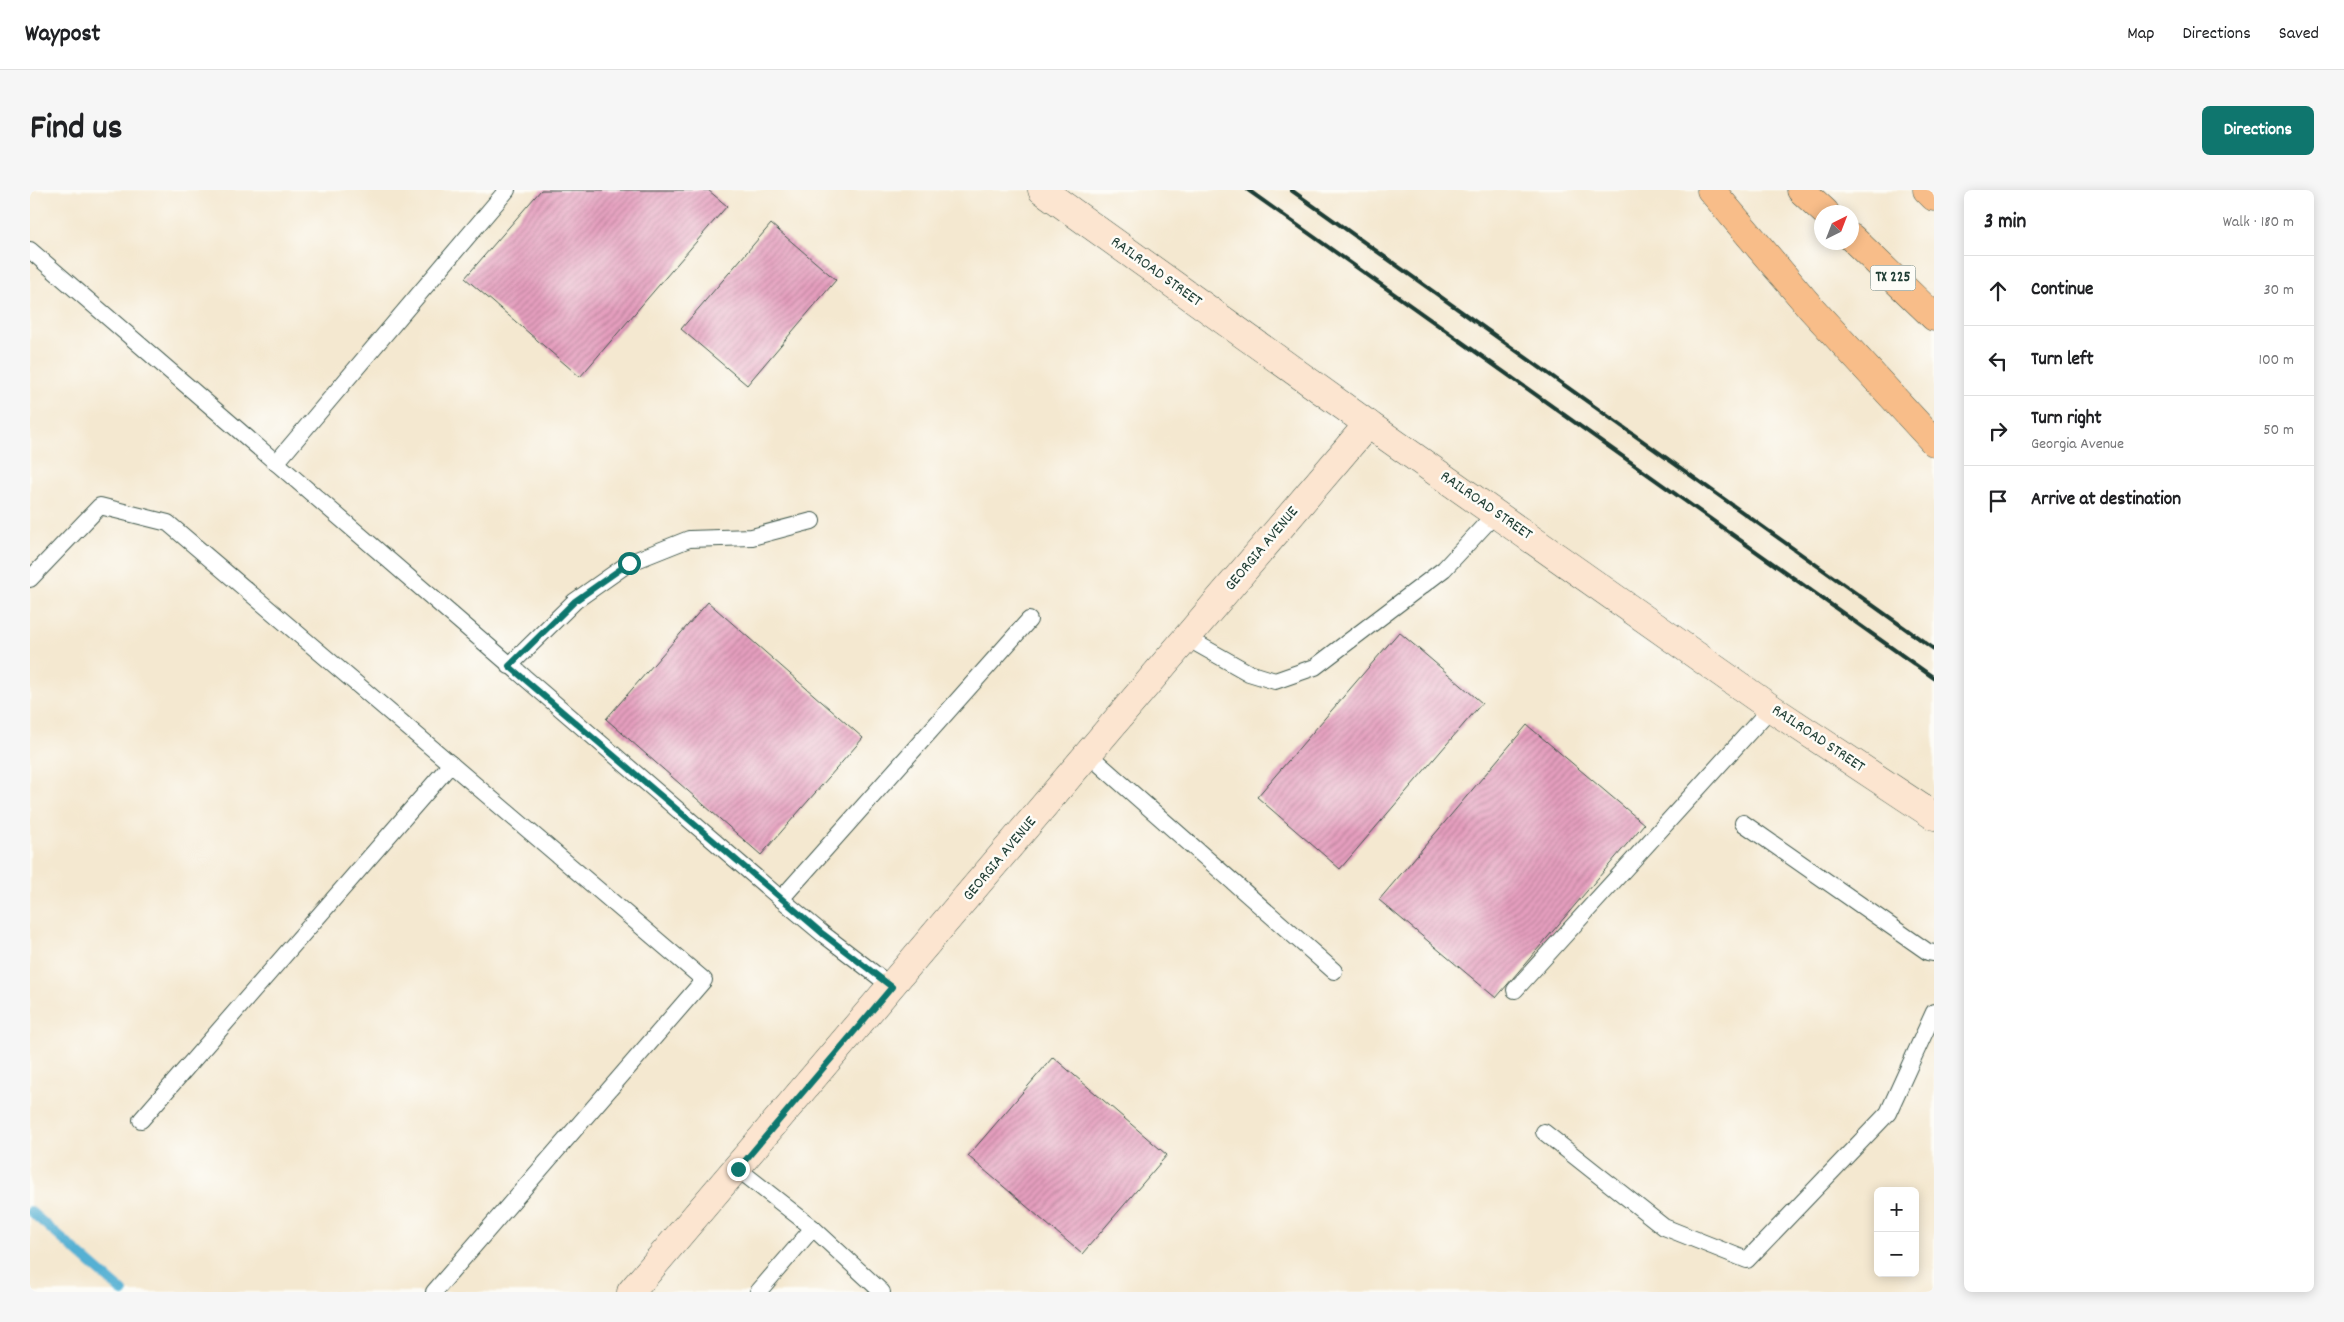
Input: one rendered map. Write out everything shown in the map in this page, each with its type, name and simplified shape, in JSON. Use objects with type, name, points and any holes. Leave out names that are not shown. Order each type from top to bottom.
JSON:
[{"type":"highway","points":[[1711,190],[1810,308],[1934,442]]},
{"type":"highway","points":[[1801,190],[1817,205]]},
{"type":"highway","points":[[1926,190],[1934,197]]},
{"type":"highway","name":"TX 225","points":[[1859,245],[1934,317]]},
{"type":"street","name":"RAILROAD STREET","points":[[1042,190],[1368,424],[1771,708],[1934,816]]},
{"type":"street","name":"GEORGIA AVENUE","points":[[631,1292],[738,1169],[1368,424]]},
{"type":"lane","points":[[276,463],[507,190]]},
{"type":"lane","points":[[30,250],[509,666],[781,899],[892,987]]},
{"type":"lane","points":[[30,579],[100,506],[168,522],[704,980],[434,1292]]},
{"type":"lane","points":[[1187,638],[1249,673],[1275,681],[1315,666],[1444,569],[1496,513]]},
{"type":"lane","points":[[509,666],[575,601],[629,563],[689,539],[752,537],[812,521]]},
{"type":"lane","points":[[781,899],[1029,620]]},
{"type":"lane","points":[[1515,990],[1771,708]]},
{"type":"lane","points":[[1088,754],[1334,971]]},
{"type":"lane","points":[[141,1120],[451,764]]},
{"type":"lane","points":[[1744,823],[1928,952],[1934,953]]},
{"type":"lane","points":[[1544,1132],[1664,1227],[1747,1260],[1888,1113],[1934,1012]]},
{"type":"lane","points":[[738,1169],[813,1228],[882,1292]]},
{"type":"lane","points":[[758,1292],[813,1228]]},
{"type":"building","points":[[541,190],[708,190],[727,206],[580,377],[465,278]]},
{"type":"building","points":[[771,224],[836,280],[747,385],[681,329]]},
{"type":"building","points":[[708,602],[863,738],[761,855],[606,719]]},
{"type":"building","points":[[1399,632],[1482,703],[1340,869],[1257,797]]},
{"type":"building","points":[[1527,725],[1644,824],[1496,998],[1379,900]]},
{"type":"building","points":[[1053,1057],[1167,1155],[1082,1254],[968,1156]]},
{"type":"waterway","points":[[30,1211],[123,1292]]},
{"type":"railway","points":[[1248,190],[1934,678]]},
{"type":"railway","points":[[1291,190],[1934,649]]},
{"type":"route","points":[[629,563],[575,601],[509,666],[823,934],[892,987],[738,1169]]}]
